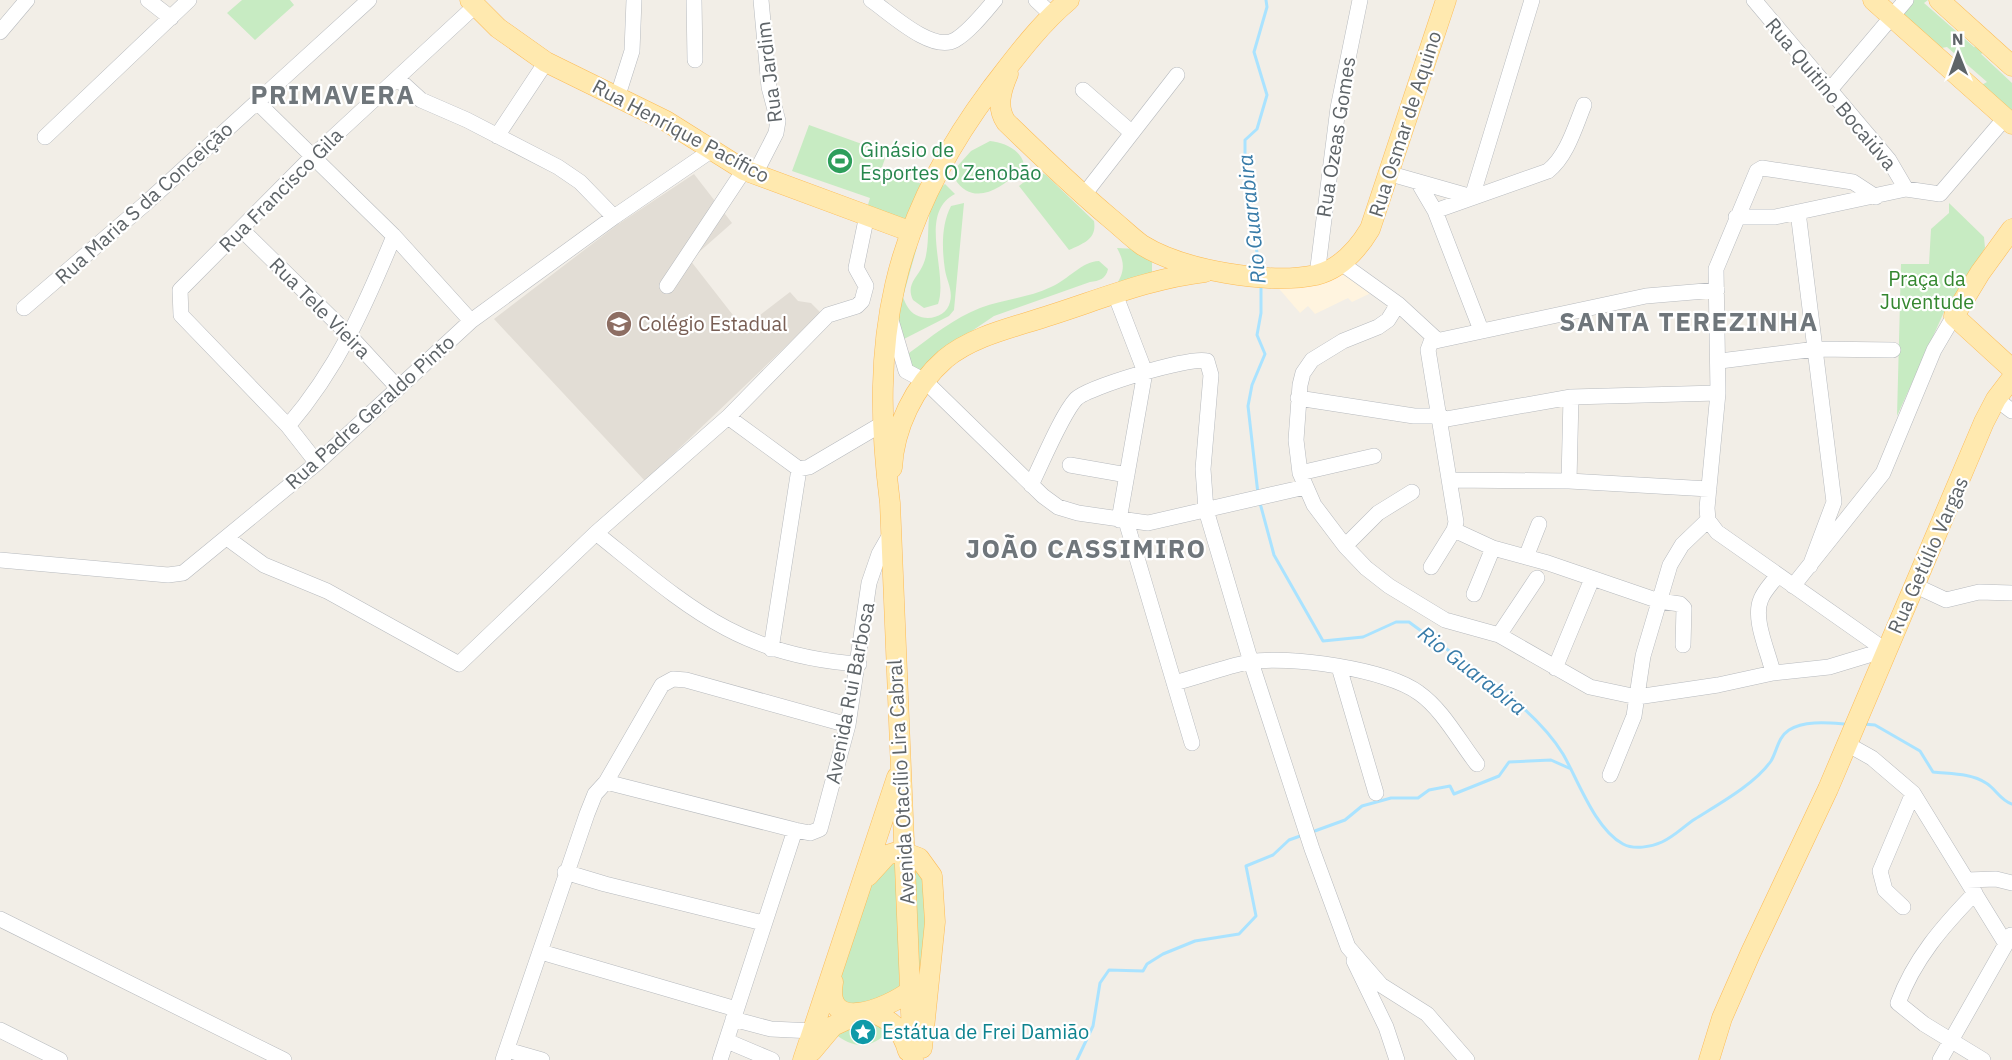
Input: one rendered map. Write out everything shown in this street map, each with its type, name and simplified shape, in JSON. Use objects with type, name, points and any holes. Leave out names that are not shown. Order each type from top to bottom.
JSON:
[{"type":"main road","points":[[882,424],[882,371],[889,312],[909,231],[952,145],[1014,61],[1052,15],[1069,0]]},
{"type":"main road","name":"Rua Osmar de Aquino","points":[[925,381],[945,360],[962,348],[995,334],[1159,280],[1189,274],[1233,273],[1270,277],[1317,275],[1341,263],[1355,251],[1370,229],[1391,174],[1446,0]]},
{"type":"main road","points":[[1873,0],[2008,121]]},
{"type":"main road","points":[[1939,0],[2012,66]]},
{"type":"main road","name":"Rua Henrique Pacífico","points":[[472,3],[498,28],[546,62],[618,95],[666,121],[749,172],[909,231]]},
{"type":"main road","name":"Rua Osmar de Aquino","points":[[1014,61],[1001,93],[1002,115],[1083,196],[1142,244],[1162,254],[1233,273]]},
{"type":"main road","points":[[2012,229],[1980,273],[1954,316],[2012,369]]},
{"type":"main road","points":[[1159,280],[1162,254]]},
{"type":"main road","name":"Rua Getúlio Vargas","points":[[1709,1060],[1722,1018],[1802,847],[1863,707],[1885,650],[1916,586],[1996,399],[2012,378]]},
{"type":"main road","name":"Avenida Otacílio Lira Cabral","points":[[890,503],[897,437],[908,408],[925,381]]},
{"type":"main road","name":"Avenida Otacílio Lira Cabral","points":[[882,424],[890,503],[905,852],[911,1060]]},
{"type":"main road","points":[[805,1060],[900,766]]},
{"type":"main road","points":[[863,884],[887,855],[905,852],[914,855],[929,869],[935,894],[928,1004],[920,1060]]},
{"type":"main road","points":[[834,973],[831,991],[836,1005],[848,1012],[867,1012],[896,1025],[904,1039],[911,1060]]},
{"type":"main road","points":[[805,1060],[833,1026],[891,1004],[910,991]]},
{"type":"street","points":[[0,32],[27,0]]},
{"type":"street","points":[[148,0],[171,18]]},
{"type":"street","points":[[45,137],[189,0]]},
{"type":"street","name":"Rua Maria S da Conceição","points":[[24,308],[146,204],[369,0]]},
{"type":"street","points":[[618,95],[632,51],[634,0]]},
{"type":"street","points":[[694,0],[694,60]]},
{"type":"street","name":"Rua Jardim","points":[[667,286],[776,133],[778,121],[769,87],[760,0]]},
{"type":"street","points":[[870,0],[930,41],[944,44],[956,39],[994,0]]},
{"type":"street","points":[[1036,0],[1052,15]]},
{"type":"street","name":"Rua Ozeas Gomes","points":[[1317,275],[1338,108],[1360,0]]},
{"type":"street","points":[[1472,197],[1532,0]]},
{"type":"street","name":"Rua Quitino Bocaiúva","points":[[1754,0],[1889,160],[1906,189]]},
{"type":"street","points":[[1829,91],[1906,0]]},
{"type":"street","name":"Rua Francisco Gila","points":[[288,426],[181,315],[180,290],[314,155],[398,79],[472,3]]},
{"type":"street","points":[[497,136],[546,62]]},
{"type":"street","points":[[1083,196],[1177,75]]},
{"type":"street","points":[[398,79],[421,100],[558,167],[580,182],[614,217]]},
{"type":"street","points":[[1083,90],[1131,132]]},
{"type":"street","points":[[257,102],[314,155],[394,236],[471,321]]},
{"type":"street","points":[[1435,211],[1520,183],[1548,171],[1556,165],[1584,105]]},
{"type":"street","points":[[1736,217],[1752,218],[1798,212],[1906,189],[1940,194],[2008,121]]},
{"type":"street","name":"Rua Padre Geraldo Pinto","points":[[0,560],[168,575],[183,573],[317,463],[471,321],[614,217],[712,150]]},
{"type":"street","points":[[1876,197],[1853,182],[1762,168],[1757,171],[1720,255],[1715,277],[1720,361],[1708,520],[1717,532],[1885,650]]},
{"type":"street","points":[[1391,174],[1472,197]]},
{"type":"street","points":[[1418,182],[1435,211],[1481,330]]},
{"type":"street","points":[[1798,212],[1834,502],[1810,566]]},
{"type":"street","points":[[227,538],[264,564],[327,591],[457,664],[463,662],[596,533],[728,417],[828,315],[857,306],[862,301],[866,291],[856,268],[867,215]]},
{"type":"street","name":"Rua Tele Vieira","points":[[242,230],[350,336],[398,388]]},
{"type":"street","points":[[317,463],[288,426],[330,372],[350,336],[394,236]]},
{"type":"street","points":[[1341,263],[1398,304],[1434,340]]},
{"type":"street","points":[[1431,567],[1454,530],[1456,513],[1428,350],[1434,340],[1646,296],[1717,290]]},
{"type":"street","points":[[1115,294],[1145,372],[1127,475],[1122,521],[1192,743]]},
{"type":"street","points":[[1398,304],[1388,320],[1378,327],[1343,341],[1312,360],[1303,373],[1299,398],[1296,440],[1302,480],[1314,505],[1345,546],[1366,568],[1421,606],[1459,625],[1499,634],[1590,687],[1637,697],[1718,685],[1773,673],[1829,668],[1885,650]]},
{"type":"street","points":[[889,312],[906,371],[925,381],[1031,485],[1058,507],[1097,518],[1148,523],[1270,495],[1302,480],[1374,456]]},
{"type":"street","points":[[1793,586],[1883,473],[1934,350],[1954,316]]},
{"type":"street","points":[[1720,361],[1816,349],[1893,350]]},
{"type":"street","points":[[1031,485],[1075,400],[1087,392],[1145,372],[1202,360],[1207,361],[1211,375],[1203,469],[1206,510],[1251,662],[1312,849],[1348,947],[1386,1027],[1397,1060]]},
{"type":"street","points":[[1299,398],[1441,418],[1571,397],[1718,393]]},
{"type":"street","points":[[1569,481],[1571,397]]},
{"type":"street","points":[[1996,399],[2012,411]]},
{"type":"street","points":[[728,417],[799,469],[809,467],[882,424]]},
{"type":"street","points":[[1070,465],[1127,475]]},
{"type":"street","points":[[771,649],[799,469]]},
{"type":"street","points":[[1449,480],[1569,481],[1709,489]]},
{"type":"street","points":[[1345,546],[1378,513],[1412,492]]},
{"type":"street","points":[[1610,775],[1634,716],[1643,656],[1670,565],[1682,544],[1708,520]]},
{"type":"street","points":[[1526,557],[1539,524]]},
{"type":"street","points":[[1454,530],[1493,548],[1659,601],[1680,604],[1684,608],[1683,645]]},
{"type":"street","name":"Avenida Rui Barbosa","points":[[795,830],[810,833],[820,829],[823,824],[848,725],[859,664],[869,583],[879,554],[891,532]]},
{"type":"street","points":[[596,533],[698,614],[736,636],[771,649],[814,659],[859,664]]},
{"type":"street","points":[[1474,594],[1493,548]]},
{"type":"street","points":[[1773,673],[1762,639],[1759,608],[1762,597],[1777,576]]},
{"type":"street","points":[[1499,634],[1537,578]]},
{"type":"street","points":[[1554,668],[1592,579]]},
{"type":"street","points":[[1916,586],[1946,600],[1979,592],[2012,593]]},
{"type":"street","points":[[1174,684],[1251,662],[1339,667],[1385,676],[1419,693],[1441,715],[1477,764]]},
{"type":"street","points":[[1339,667],[1376,792]]},
{"type":"street","points":[[542,1060],[505,1055],[566,872],[595,794],[606,782],[662,685],[673,680],[686,680],[848,725]]},
{"type":"street","points":[[1848,740],[1913,793],[1971,887],[2009,939],[1940,1060]]},
{"type":"street","points":[[606,782],[795,830],[720,1060]]},
{"type":"street","points":[[1903,907],[1885,890],[1880,871],[1913,793]]},
{"type":"street","points":[[566,872],[647,895],[763,923]]},
{"type":"street","points":[[1983,1060],[1916,1018],[1898,1002],[1918,963],[1971,887],[1996,879],[2012,883]]},
{"type":"street","points":[[0,919],[284,1060]]},
{"type":"street","points":[[1348,947],[1381,985],[1426,1014],[1467,1060]]},
{"type":"street","points":[[541,952],[735,1014],[771,1029],[813,1031]]},
{"type":"street","points":[[727,1041],[768,1058],[771,1029]]},
{"type":"street","points":[[0,1030],[60,1060]]},
{"type":"shaded area","name":"Colégio Estadual","points":[[694,174],[732,223],[690,260],[743,328],[790,292],[798,301],[811,303],[821,313],[645,481],[494,319],[617,225]]},
{"type":"shaded area","points":[[1341,272],[1371,293],[1352,302],[1348,298],[1315,314],[1308,306],[1300,313],[1274,283]]},
{"type":"green space","points":[[242,0],[290,0],[294,5],[255,40],[227,13]]},
{"type":"green space","points":[[1913,0],[1928,0],[1924,3],[1974,47],[1982,44],[1987,50],[1981,54],[2012,83],[2012,118],[1978,87],[1987,82],[1947,47],[1936,49],[1899,15]]},
{"type":"green space","name":"Ginásio de Esportes O Zenobão","points":[[809,125],[887,153],[881,170],[922,184],[906,221],[867,208],[870,198],[792,171]]},
{"type":"green space","points":[[990,141],[1001,143],[1016,151],[1024,165],[1009,180],[991,191],[972,193],[963,188],[955,179],[954,170],[971,151]]},
{"type":"green space","points":[[1038,171],[1046,175],[1094,221],[1093,232],[1088,240],[1069,250],[1019,186]]},
{"type":"green space","points":[[945,184],[955,194],[944,203],[938,215],[936,245],[940,291],[938,304],[924,308],[913,300],[911,286],[926,257],[932,201]]},
{"type":"green space","points":[[964,203],[954,310],[949,316],[902,340],[894,318],[915,248],[917,247],[903,297],[907,305],[911,312],[926,318],[941,314],[948,307],[951,294],[944,262],[944,229],[951,206]]},
{"type":"green space","name":"Praça da Juventude","points":[[1949,203],[1984,237],[1985,248],[1944,312],[1897,416],[1901,264],[1929,264],[1931,229],[1949,213]]},
{"type":"green space","points":[[1117,248],[1137,249],[1152,259],[1152,273],[1115,287],[1123,268]]},
{"type":"green space","points":[[1099,261],[1108,269],[1102,279],[994,316],[960,339],[925,369],[920,371],[909,364],[909,353],[961,317],[989,305],[1042,291],[1057,284],[1086,264]]},
{"type":"green space","points":[[896,859],[900,993],[848,1008],[835,991],[866,890]]},
{"type":"green space","points":[[911,862],[928,884],[922,1019]]},
{"type":"green space","points":[[861,1017],[890,1030],[876,1041],[863,1045],[856,1045],[841,1039],[834,1033]]},
{"type":"waterway","name":"Rio Guarabira","points":[[1260,271],[1245,178],[1245,140],[1257,129],[1267,95],[1254,52],[1267,7],[1266,0]]},
{"type":"waterway","name":"Rio Guarabira","points":[[1258,494],[1248,406],[1252,385],[1265,354],[1257,335],[1261,313],[1261,284]]},
{"type":"waterway","name":"Rio Guarabira","points":[[1260,503],[1274,555],[1323,641],[1363,637],[1396,622],[1409,622],[1492,682],[1533,717],[1563,754],[1588,803],[1604,827],[1613,837],[1627,846],[1642,847],[1662,842],[1736,793],[1756,778],[1771,761],[1782,736],[1789,730],[1810,723],[1847,724]]},
{"type":"waterway","name":"Rio Guarabira","points":[[1863,724],[1875,725],[1920,751],[1933,772],[1974,777],[1989,785],[2004,800],[2012,804]]},
{"type":"waterway","points":[[1312,832],[1345,820],[1362,806],[1391,798],[1418,798],[1429,790],[1450,786],[1454,794],[1499,776],[1509,762],[1551,760],[1571,769]]},
{"type":"waterway","points":[[1077,1060],[1093,1026],[1100,983],[1109,970],[1143,971],[1147,964],[1163,954],[1195,941],[1239,934],[1256,916],[1246,866],[1273,855],[1289,840],[1303,835]]},
{"type":"place","name":"Ginásio de Esportes O Zenobão","points":[[840,161]]},
{"type":"place","name":"Colégio Estadual","points":[[619,324]]},
{"type":"place","name":"Estátua de Frei Damião","points":[[863,1032]]},
{"type":"district","name":"PRIMAVERA","points":[[333,95]]},
{"type":"district","name":"SANTA TEREZINHA","points":[[1689,322]]},
{"type":"district","name":"JOÃO CASSIMIRO","points":[[1086,549]]}]
